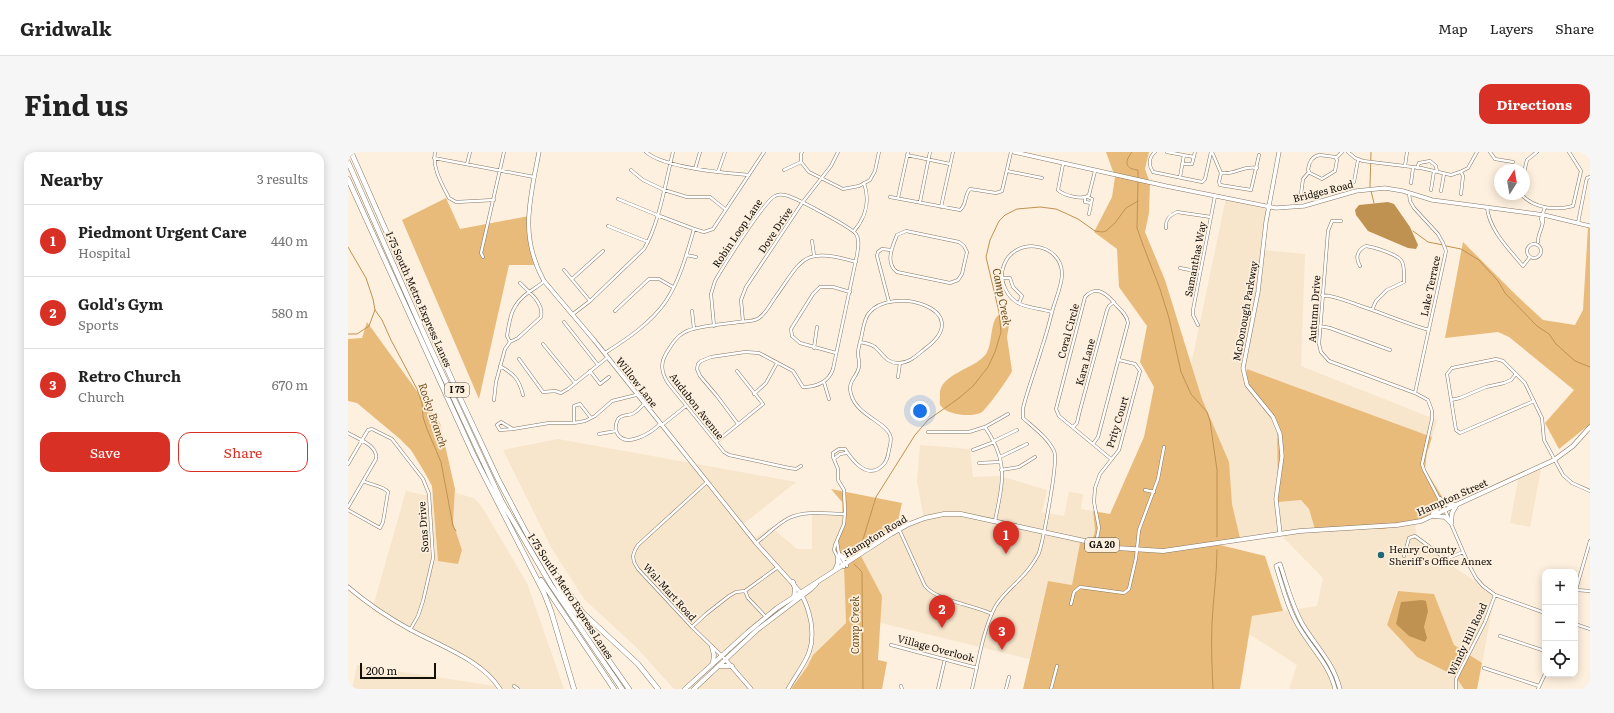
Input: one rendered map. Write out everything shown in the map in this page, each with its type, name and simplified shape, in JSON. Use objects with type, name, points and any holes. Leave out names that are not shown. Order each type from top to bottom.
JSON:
[{"type":"highway","name":"I 75","points":[[351,152],[482,447],[526,532],[578,616],[628,689]]},
{"type":"highway","name":"I-75 South Metro Express Lanes","points":[[348,162],[474,445],[502,502],[551,585],[622,689]]},
{"type":"highway","name":"I 75","points":[[348,179],[494,498],[528,560],[614,689]]},
{"type":"highway","points":[[526,532],[577,606],[638,664],[658,689]]},
{"type":"highway","points":[[528,560],[551,611],[574,689]]},
{"type":"main road","name":"Hampton Street","points":[[1231,541],[1280,533],[1416,523],[1554,460],[1573,446],[1590,427]]},
{"type":"main road","points":[[1440,499],[1444,504],[1457,505],[1452,513],[1451,522]]},
{"type":"main road","points":[[1432,516],[1438,508],[1440,499]]},
{"type":"main road","name":"Hampton Road","points":[[694,689],[765,623],[818,582],[835,570],[845,566],[852,559],[900,529],[925,518],[944,514],[966,515],[1043,533],[1137,550],[1174,550],[1231,541]]},
{"type":"main road","points":[[1432,516],[1445,517],[1451,522]]},
{"type":"main road","points":[[835,570],[839,556],[852,559]]},
{"type":"main road","points":[[792,582],[795,589],[794,597]]},
{"type":"main road","name":"Hampton Road","points":[[685,689],[721,655],[766,617],[794,597],[812,590],[818,582]]},
{"type":"main road","points":[[711,664],[714,658],[712,647]]},
{"type":"main road","points":[[718,666],[732,666]]},
{"type":"street","points":[[435,152],[435,167],[448,198],[456,202],[494,200]]},
{"type":"street","points":[[468,164],[470,152]]},
{"type":"street","points":[[484,257],[481,253],[504,152]]},
{"type":"street","name":"Willow Lane","points":[[540,152],[529,206],[528,232],[534,259],[544,280],[608,357],[636,395],[756,543],[802,594],[809,611],[813,639],[810,652],[805,663],[788,689]]},
{"type":"street","points":[[646,152],[661,160],[695,169],[749,175]]},
{"type":"street","points":[[573,314],[590,301],[644,249],[648,242],[664,190],[673,152]]},
{"type":"street","points":[[695,169],[700,152]]},
{"type":"street","points":[[718,172],[725,152]]},
{"type":"street","points":[[618,199],[656,215],[704,232],[713,229],[764,152]]},
{"type":"street","points":[[802,152],[800,154],[801,162],[809,172],[843,189],[859,186],[870,180],[875,171],[879,152]]},
{"type":"street","name":"Dove Drive","points":[[743,322],[741,300],[746,287],[802,203],[831,166],[838,152]]},
{"type":"street","points":[[920,202],[930,152]]},
{"type":"street","points":[[941,207],[953,152]]},
{"type":"street","points":[[890,196],[957,210],[962,209],[967,191],[971,188],[999,193],[1004,188],[1013,152]]},
{"type":"street","name":"Bridges Road","points":[[1013,152],[1026,153],[1063,164],[1268,206],[1284,208],[1304,206],[1356,190],[1385,188],[1432,200],[1543,216],[1590,226]]},
{"type":"street","points":[[1155,152],[1150,160],[1152,171],[1203,181],[1212,152]]},
{"type":"street","points":[[1167,152],[1194,157]]},
{"type":"street","points":[[1182,164],[1191,165],[1195,152]]},
{"type":"street","points":[[1212,152],[1221,173],[1219,182],[1221,185],[1250,191],[1253,189],[1259,155]]},
{"type":"street","name":"McDonough Parkway","points":[[1279,152],[1268,206],[1258,292],[1243,368],[1247,385],[1272,417],[1280,434],[1282,456],[1276,498],[1280,533]]},
{"type":"street","points":[[1309,172],[1320,178],[1324,178],[1336,170],[1336,158],[1342,152]]},
{"type":"street","points":[[1348,152],[1358,160],[1413,167],[1451,175],[1461,172],[1470,165],[1477,152]]},
{"type":"street","points":[[1405,166],[1407,152]]},
{"type":"street","points":[[1490,152],[1495,159],[1512,162]]},
{"type":"street","points":[[1526,164],[1527,160],[1537,152]]},
{"type":"street","points":[[1528,200],[1532,204],[1560,209],[1574,204],[1581,170],[1569,152]]},
{"type":"street","points":[[898,198],[907,154],[950,164]]},
{"type":"street","points":[[1180,177],[1184,155]]},
{"type":"street","points":[[1301,194],[1304,178],[1309,172],[1309,164],[1311,160],[1320,155],[1336,158]]},
{"type":"street","points":[[434,158],[534,177]]},
{"type":"street","points":[[1354,182],[1358,160]]},
{"type":"street","points":[[1417,168],[1419,163],[1430,161],[1436,166],[1431,190]]},
{"type":"street","points":[[784,170],[801,162]]},
{"type":"street","points":[[1063,164],[1058,190],[1061,193],[1092,198],[1089,214]]},
{"type":"street","points":[[1221,173],[1229,174],[1248,167],[1257,168]]},
{"type":"street","points":[[1412,183],[1413,167]]},
{"type":"street","points":[[631,170],[643,180],[664,190],[687,197],[710,197],[725,209]]},
{"type":"street","points":[[1008,171],[1042,178]]},
{"type":"street","points":[[1091,203],[1085,202],[1095,171]]},
{"type":"street","points":[[1461,172],[1463,176],[1461,194]]},
{"type":"street","points":[[1441,191],[1444,174]]},
{"type":"street","points":[[1578,223],[1587,178],[1590,177]]},
{"type":"street","points":[[738,424],[700,376],[697,369],[700,360],[759,352],[793,372],[803,387],[824,382],[832,372],[850,292],[859,243],[857,235],[854,231],[862,220],[868,196],[864,183]]},
{"type":"street","name":"Lake Terrace","points":[[1409,193],[1410,201],[1414,208],[1438,234],[1446,251],[1414,393]]},
{"type":"street","name":"Robin Loop Lane","points":[[714,326],[712,288],[720,272],[760,211],[774,197],[779,195],[788,196],[854,231]]},
{"type":"street","name":"Samanthas Way","points":[[1198,325],[1193,310],[1215,196]]},
{"type":"street","points":[[1487,207],[1488,217],[1493,227],[1506,246],[1523,266],[1530,257]]},
{"type":"street","points":[[1530,257],[1527,253],[1528,248],[1537,243],[1540,239],[1538,238],[1545,207]]},
{"type":"street","points":[[1166,228],[1165,222],[1168,218],[1178,212],[1211,217]]},
{"type":"street","name":"Autumn Drive","points":[[1341,221],[1332,221],[1328,231],[1319,348],[1324,357],[1329,361],[1414,393],[1428,400],[1431,407],[1432,419],[1422,464],[1446,510],[1471,571],[1483,586],[1496,595],[1542,612]]},
{"type":"street","points":[[608,226],[648,242]]},
{"type":"street","points":[[604,354],[625,340],[656,313],[665,302],[686,255],[694,229]]},
{"type":"street","points":[[910,231],[960,242],[967,252],[962,274],[958,280],[950,283],[897,272],[892,269],[890,264],[892,250],[897,235],[910,231]]},
{"type":"street","points":[[812,241],[814,255],[825,255],[856,262]]},
{"type":"street","points":[[1530,257],[1537,257],[1540,254],[1541,247],[1537,243]]},
{"type":"street","points":[[972,689],[992,614],[1000,600],[1026,572],[1039,551],[1055,471],[1056,457],[1054,451],[1047,441],[1023,418],[1023,408],[1052,312],[1062,275],[1060,264],[1052,254],[1044,248],[1032,246],[1021,247],[1005,260],[1001,278],[1006,291],[1019,303],[1052,312]]},
{"type":"street","points":[[1360,266],[1357,256],[1366,246],[1376,248],[1395,256],[1401,260],[1403,264],[1404,282],[1387,290],[1376,301],[1372,310]]},
{"type":"street","points":[[889,302],[877,256],[878,252],[882,249],[892,250]]},
{"type":"street","points":[[572,279],[603,251]]},
{"type":"street","points":[[686,255],[696,257]]},
{"type":"street","name":"Audubon Avenue","points":[[801,466],[796,469],[789,468],[729,455],[724,452],[663,376],[662,364],[665,356],[676,339],[686,331],[756,320],[763,314],[805,258],[814,255]]},
{"type":"street","points":[[1180,268],[1200,272]]},
{"type":"street","points":[[564,270],[590,301]]},
{"type":"street","points":[[614,311],[649,279],[659,278],[673,287]]},
{"type":"street","points":[[1001,278],[1010,278],[1013,287],[1022,296],[1019,303]]},
{"type":"street","points":[[510,342],[507,336],[514,306],[529,292],[537,288],[544,280]]},
{"type":"street","points":[[494,400],[502,354],[510,342],[518,338],[541,317],[542,308],[520,283]]},
{"type":"street","points":[[836,353],[800,343],[792,336],[791,329],[813,294],[820,287],[833,287],[850,292]]},
{"type":"street","name":"Coral Circle","points":[[1093,444],[1098,437],[1128,323],[1127,317],[1105,293],[1095,291],[1089,293],[1085,297],[1056,409],[1059,416],[1111,459]]},
{"type":"street","points":[[1322,295],[1330,295],[1411,325],[1429,330]]},
{"type":"street","points":[[845,566],[839,556],[837,541],[844,524],[844,490],[838,480],[838,468],[834,459],[834,453],[837,449],[844,449],[846,453],[863,469],[873,471],[885,463],[891,440],[887,429],[855,404],[852,397],[850,386],[859,368],[858,353],[860,342],[868,314],[878,306],[889,302],[905,301],[923,304],[936,312],[942,324],[940,333],[935,341],[910,360],[900,363],[887,360],[873,345],[860,342]]},
{"type":"street","name":"Kara Lane","points":[[1073,428],[1077,423],[1107,310],[1114,302]]},
{"type":"street","points":[[692,311],[694,329]]},
{"type":"street","points":[[564,322],[598,365]]},
{"type":"street","points":[[1320,326],[1330,328],[1390,350]]},
{"type":"street","points":[[814,348],[818,328]]},
{"type":"street","points":[[543,344],[575,382]]},
{"type":"street","points":[[519,359],[543,392],[555,390],[561,393],[608,357]]},
{"type":"street","points":[[1534,401],[1460,433],[1456,430],[1446,375],[1452,368],[1498,359],[1503,361],[1525,383],[1534,401],[1542,418],[1544,440],[1554,460],[1568,480],[1577,486],[1590,491]]},
{"type":"street","name":"Prity Court","points":[[1096,543],[1099,528],[1094,502],[1095,488],[1100,474],[1119,450],[1121,445],[1140,371],[1135,364],[1119,360]]},
{"type":"street","points":[[754,394],[766,383],[777,363]]},
{"type":"street","points":[[898,377],[900,363]]},
{"type":"street","points":[[500,366],[513,374],[521,387],[523,395]]},
{"type":"street","points":[[590,371],[600,384],[610,377]]},
{"type":"street","points":[[716,442],[763,404],[737,371]]},
{"type":"street","points":[[1451,400],[1460,398],[1486,387],[1504,383],[1511,380],[1516,374]]},
{"type":"street","points":[[824,382],[829,399]]},
{"type":"street","points":[[513,429],[504,423],[499,422],[497,425],[500,430],[513,429],[549,423],[574,423],[585,421],[612,401],[636,395]]},
{"type":"street","points":[[574,423],[574,406],[580,404],[591,418]]},
{"type":"street","points":[[644,404],[633,413],[620,417],[616,425],[616,431],[619,436],[624,439],[634,439],[645,436],[686,406]]},
{"type":"street","points":[[928,432],[969,432],[985,427],[1008,414]]},
{"type":"street","points":[[985,427],[994,442],[1000,457],[1002,470],[1001,490],[995,521]]},
{"type":"street","name":"Sons Drive","points":[[361,441],[368,430],[372,429],[392,439],[423,479],[429,494],[433,558],[423,601],[418,616],[410,630]]},
{"type":"street","points":[[973,450],[994,442],[1017,430]]},
{"type":"street","points":[[599,434],[616,431]]},
{"type":"street","points":[[348,433],[373,448],[376,455],[376,459],[363,481],[348,509],[380,528],[383,522],[388,492],[385,488],[373,486],[363,481]]},
{"type":"street","points":[[348,464],[361,441]]},
{"type":"street","points":[[1000,457],[1027,444]]},
{"type":"street","points":[[1071,604],[1074,592],[1080,587],[1096,588],[1118,593],[1127,592],[1131,586],[1140,530],[1158,479],[1164,447]]},
{"type":"street","points":[[834,459],[840,454],[846,453]]},
{"type":"street","points":[[1002,470],[1019,467],[1035,457]]},
{"type":"street","points":[[979,463],[1000,462]]},
{"type":"street","name":"Wal-Mart Road","points":[[708,482],[638,545],[633,556],[634,562],[638,569],[692,627],[725,659]]},
{"type":"street","points":[[1144,490],[1154,492]]},
{"type":"street","points":[[756,543],[788,518],[796,515],[845,514]]},
{"type":"street","points":[[900,529],[925,586],[930,591],[944,598],[982,609],[992,614]]},
{"type":"street","points":[[1404,556],[1409,538],[1415,536],[1446,559],[1463,552]]},
{"type":"street","points":[[1578,581],[1590,541]]},
{"type":"street","points":[[1335,689],[1324,663],[1295,621],[1276,566],[1280,564],[1296,611],[1304,627],[1331,664],[1340,689]]},
{"type":"street","points":[[692,627],[726,598],[733,594],[745,591],[778,567]]},
{"type":"street","points":[[348,587],[380,611],[410,630],[476,664],[492,678],[500,689]]},
{"type":"street","points":[[745,591],[748,598],[766,617]]},
{"type":"street","points":[[1578,591],[1590,591]]},
{"type":"street","name":"Windy Hill Road","points":[[1456,689],[1456,678],[1485,622],[1496,595]]},
{"type":"street","points":[[1578,625],[1590,629]]},
{"type":"street","points":[[1500,636],[1542,650]]},
{"type":"street","name":"Village Overlook","points":[[890,645],[977,668]]},
{"type":"street","points":[[725,659],[751,689]]},
{"type":"street","points":[[938,689],[945,659]]},
{"type":"street","points":[[1051,689],[1057,666]]},
{"type":"street","points":[[1484,668],[1538,687],[1543,677]]},
{"type":"street","points":[[1006,689],[1009,678]]},
{"type":"street","points":[[514,686],[518,689]]},
{"type":"shaded area","points":[[1106,152],[1149,152],[1145,169],[1150,183],[1149,213],[1145,232],[1165,280],[1202,399],[1229,462],[1232,504],[1240,538],[1220,545],[1265,556],[1283,611],[1252,616],[1240,689],[1023,689],[1048,581],[1072,585],[1080,543],[1092,544],[1095,530],[1093,511],[1110,514],[1144,437],[1154,387],[1140,362],[1147,326],[1119,287],[1117,249],[1094,232],[1112,197],[1115,177]]},
{"type":"shaded area","points":[[446,198],[460,229],[529,216],[529,242],[538,265],[509,265],[479,399],[402,220]]},
{"type":"shaded area","points":[[1226,198],[1268,207],[1263,250],[1305,254],[1301,366],[1437,420],[1432,437],[1247,369],[1277,422],[1278,502],[1301,500],[1309,509],[1415,524],[1417,538],[1458,570],[1495,594],[1482,663],[1454,645],[1434,594],[1397,591],[1387,625],[1417,657],[1455,676],[1464,689],[1289,689],[1297,665],[1249,634],[1252,616],[1317,606],[1323,578],[1280,534],[1240,538],[1232,504],[1191,365]]},
{"type":"shaded area","points":[[1388,202],[1394,204],[1410,227],[1418,245],[1416,249],[1408,248],[1368,231],[1356,215],[1355,210],[1359,205]]},
{"type":"shaded area","points":[[1588,227],[1590,227],[1590,424],[1559,449],[1545,423],[1574,390],[1509,337],[1498,332],[1445,338],[1463,242],[1543,320],[1575,325],[1583,310]]},
{"type":"shaded area","points":[[999,315],[1006,319],[1009,325],[1007,337],[1012,371],[1011,374],[982,412],[973,415],[960,415],[949,412],[940,405],[941,389],[944,383],[986,354],[990,344],[994,321]]},
{"type":"shaded area","points":[[367,322],[440,423],[455,489],[453,523],[462,550],[458,564],[438,561],[432,486],[411,450],[357,403],[348,401],[348,339],[362,338]]},
{"type":"shaded area","points":[[1247,369],[1432,437],[1427,453],[1425,469],[1441,495],[1448,510],[1415,524],[1383,529],[1315,529],[1309,509],[1301,500],[1278,502],[1277,422],[1244,384]]},
{"type":"shaded area","points":[[558,439],[796,482],[742,525],[753,539],[771,527],[797,549],[812,549],[812,514],[842,515],[846,623],[813,655],[807,667],[791,689],[674,689],[636,647],[584,599],[552,549],[503,450]]},
{"type":"shaded area","points":[[920,445],[970,449],[973,477],[1000,476],[1047,490],[1042,512],[1064,516],[1069,492],[1083,494],[1081,509],[1093,511],[1095,530],[1092,545],[1080,543],[1072,585],[1048,581],[1029,659],[877,622],[861,556],[895,534],[924,519],[917,481]]},
{"type":"shaded area","points":[[1542,464],[1530,527],[1510,523],[1519,475]]},
{"type":"shaded area","points":[[831,489],[902,503],[895,534],[861,556],[882,596],[878,660],[887,662],[882,689],[791,689],[807,667],[813,655],[846,623],[844,567],[833,548],[843,525],[842,502]]},
{"type":"shaded area","points":[[406,491],[433,497],[438,561],[462,550],[453,523],[455,493],[474,498],[482,507],[527,583],[564,689],[352,689],[357,665],[495,686],[484,673],[468,661],[417,636],[372,610]]},
{"type":"shaded area","points":[[1398,591],[1434,594],[1454,645],[1482,663],[1477,689],[1464,689],[1455,676],[1417,657],[1387,625]]},
{"type":"shaded area","points":[[1426,601],[1428,611],[1424,627],[1427,638],[1425,642],[1409,636],[1396,624],[1401,602]]},
{"type":"waterway","name":"Camp Creek","points":[[1132,152],[1127,164],[1128,167],[1138,170],[1138,177]]},
{"type":"waterway","points":[[1370,187],[1371,152]]},
{"type":"waterway","points":[[1138,182],[1137,228],[1160,289],[1169,318],[1181,372],[1191,394],[1207,412],[1210,421],[1217,470],[1217,537]]},
{"type":"waterway","points":[[1371,191],[1374,203]]},
{"type":"waterway","name":"Camp Creek","points":[[851,554],[861,546],[876,497],[915,435],[928,420],[973,386],[988,367],[995,352],[1001,332],[999,312],[986,257],[990,240],[999,221],[1005,215],[1017,209],[1040,207],[1056,209],[1078,219],[1095,231],[1102,232],[1106,231],[1115,223],[1126,208],[1138,201]]},
{"type":"waterway","points":[[1413,231],[1428,242],[1443,245]]},
{"type":"waterway","points":[[1446,246],[1461,249],[1479,260],[1498,281],[1505,293],[1537,326],[1549,334],[1556,344],[1575,361],[1590,367]]},
{"type":"waterway","points":[[348,247],[366,278],[375,310],[369,326],[357,334],[348,334]]},
{"type":"waterway","name":"Rocky Branch","points":[[375,310],[382,320],[417,389],[422,403],[423,417],[441,462],[453,526],[456,531]]},
{"type":"waterway","points":[[1213,689],[1212,632],[1217,550]]},
{"type":"waterway","name":"Camp Creek","points":[[854,564],[862,572],[863,689]]},
{"type":"place","name":"Piedmont Urgent Care","points":[[1006,554]]},
{"type":"place","name":"Henry County Sheriff's Office Annex","points":[[1381,555]]},
{"type":"place","name":"Gold's Gym","points":[[942,628]]},
{"type":"place","name":"Retro Church","points":[[1002,650]]}]
